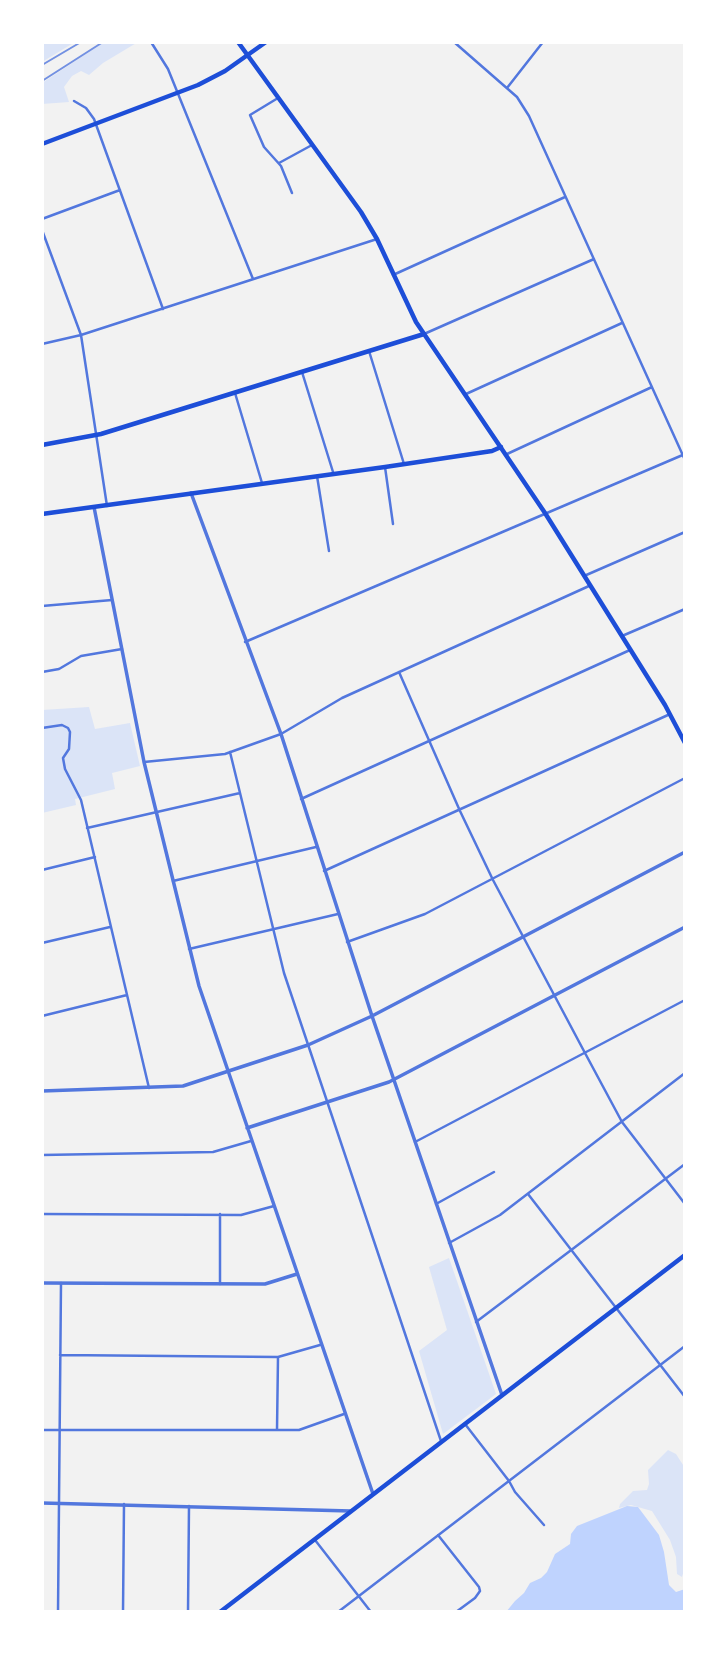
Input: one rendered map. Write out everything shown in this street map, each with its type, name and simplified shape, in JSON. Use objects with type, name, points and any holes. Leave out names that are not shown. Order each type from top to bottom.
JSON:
[{"type":"main road","points":[[238,42],[355,203],[377,239],[406,304],[424,334],[545,513],[670,714],[685,743]]},
{"type":"main road","points":[[42,144],[178,93],[218,75],[266,42]]},
{"type":"main road","points":[[42,444],[95,435],[424,334]]},
{"type":"main road","points":[[42,514],[385,467],[492,451],[502,447]]},
{"type":"main road","points":[[220,1612],[685,1255]]},
{"type":"street","points":[[150,42],[168,69],[253,279]]},
{"type":"street","points":[[454,42],[517,97],[529,116],[685,460]]},
{"type":"street","points":[[507,88],[542,42]]},
{"type":"street","points":[[278,98],[250,115],[264,147],[279,163],[292,193]]},
{"type":"street","points":[[74,101],[89,111],[96,123],[163,309]]},
{"type":"street","points":[[279,163],[312,145]]},
{"type":"street","points":[[42,219],[120,190]]},
{"type":"street","points":[[393,275],[566,197]]},
{"type":"street","points":[[42,230],[81,335],[107,506]]},
{"type":"street","points":[[42,344],[81,335],[377,239]]},
{"type":"street","points":[[424,334],[594,258]]},
{"type":"street","points":[[466,394],[623,323]]},
{"type":"street","points":[[369,351],[404,464]]},
{"type":"street","points":[[302,372],[333,474]]},
{"type":"street","points":[[507,454],[652,387]]},
{"type":"street","points":[[235,393],[262,483]]},
{"type":"street","points":[[245,642],[684,454]]},
{"type":"street","points":[[385,467],[393,524]]},
{"type":"street","points":[[317,476],[329,551]]},
{"type":"street","points":[[191,493],[281,734],[393,1080],[502,1395]]},
{"type":"street","points":[[94,508],[144,762],[199,986],[373,1494]]},
{"type":"street","points":[[584,576],[685,532]]},
{"type":"street","points":[[144,762],[230,752],[281,734],[332,703],[590,586]]},
{"type":"street","points":[[42,607],[112,600]]},
{"type":"street","points":[[622,636],[685,610]]},
{"type":"street","points":[[42,672],[60,669],[81,656],[122,649]]},
{"type":"street","points":[[301,799],[631,650]]},
{"type":"street","points":[[399,672],[428,741],[494,880],[622,1122],[685,1204]]},
{"type":"street","points":[[324,871],[670,714]]},
{"type":"street","points":[[42,728],[62,725],[68,728],[71,737],[69,749],[63,758],[65,769],[81,800],[149,1088]]},
{"type":"street","points":[[230,752],[284,973],[441,1442]]},
{"type":"street","points":[[347,942],[414,919],[494,880],[685,778]]},
{"type":"street","points":[[87,828],[240,793]]},
{"type":"street","points":[[173,881],[317,847]]},
{"type":"street","points":[[42,1091],[183,1086],[308,1045],[372,1016],[685,852]]},
{"type":"street","points":[[42,870],[95,857]]},
{"type":"street","points":[[190,949],[338,914]]},
{"type":"street","points":[[42,943],[111,927]]},
{"type":"street","points":[[247,1128],[393,1080],[685,927]]},
{"type":"street","points":[[42,1016],[128,995]]},
{"type":"street","points":[[415,1142],[685,1000]]},
{"type":"street","points":[[449,1243],[500,1216],[685,1073]]},
{"type":"street","points":[[42,1155],[213,1152],[251,1141]]},
{"type":"street","points":[[476,1322],[685,1164]]},
{"type":"street","points":[[436,1204],[494,1172]]},
{"type":"street","points":[[528,1194],[685,1397]]},
{"type":"street","points":[[42,1214],[246,1215],[274,1206]]},
{"type":"street","points":[[220,1214],[220,1283]]},
{"type":"street","points":[[42,1283],[265,1283],[297,1274]]},
{"type":"street","points":[[58,1612],[61,1283]]},
{"type":"street","points":[[60,1355],[278,1357],[320,1345]]},
{"type":"street","points":[[338,1612],[685,1346]]},
{"type":"street","points":[[277,1430],[278,1357]]},
{"type":"street","points":[[42,1430],[305,1430],[344,1414]]},
{"type":"street","points":[[465,1424],[515,1492],[544,1525]]},
{"type":"street","points":[[42,1503],[352,1511]]},
{"type":"street","points":[[123,1612],[124,1504]]},
{"type":"street","points":[[188,1612],[189,1506]]},
{"type":"street","points":[[438,1535],[480,1591],[456,1612]]},
{"type":"street","points":[[314,1539],[371,1612]]},
{"type":"shaded area","points":[[44,42],[75,42],[42,62]]},
{"type":"shaded area","points":[[104,42],[138,42],[103,63],[89,75],[81,71],[72,76],[64,87],[69,102],[42,104],[42,83]]},
{"type":"shaded area","points":[[89,707],[95,729],[130,723],[140,766],[112,773],[115,789],[75,799],[76,805],[42,813],[42,710]]},
{"type":"shaded area","points":[[449,1258],[496,1394],[443,1434],[419,1351],[447,1330],[429,1267]]},
{"type":"shaded area","points":[[668,1450],[676,1454],[685,1468],[685,1567],[682,1577],[677,1574],[676,1557],[670,1540],[652,1511],[631,1505],[619,1508],[633,1491],[647,1490],[648,1470]]},
{"type":"water","points":[[627,1506],[638,1507],[659,1535],[669,1585],[676,1592],[685,1589],[685,1612],[506,1612],[530,1583],[547,1572],[555,1554],[570,1544],[571,1534],[577,1526]]},
{"type":"railway","points":[[42,65],[81,42]]},
{"type":"railway","points":[[42,81],[103,42]]}]
